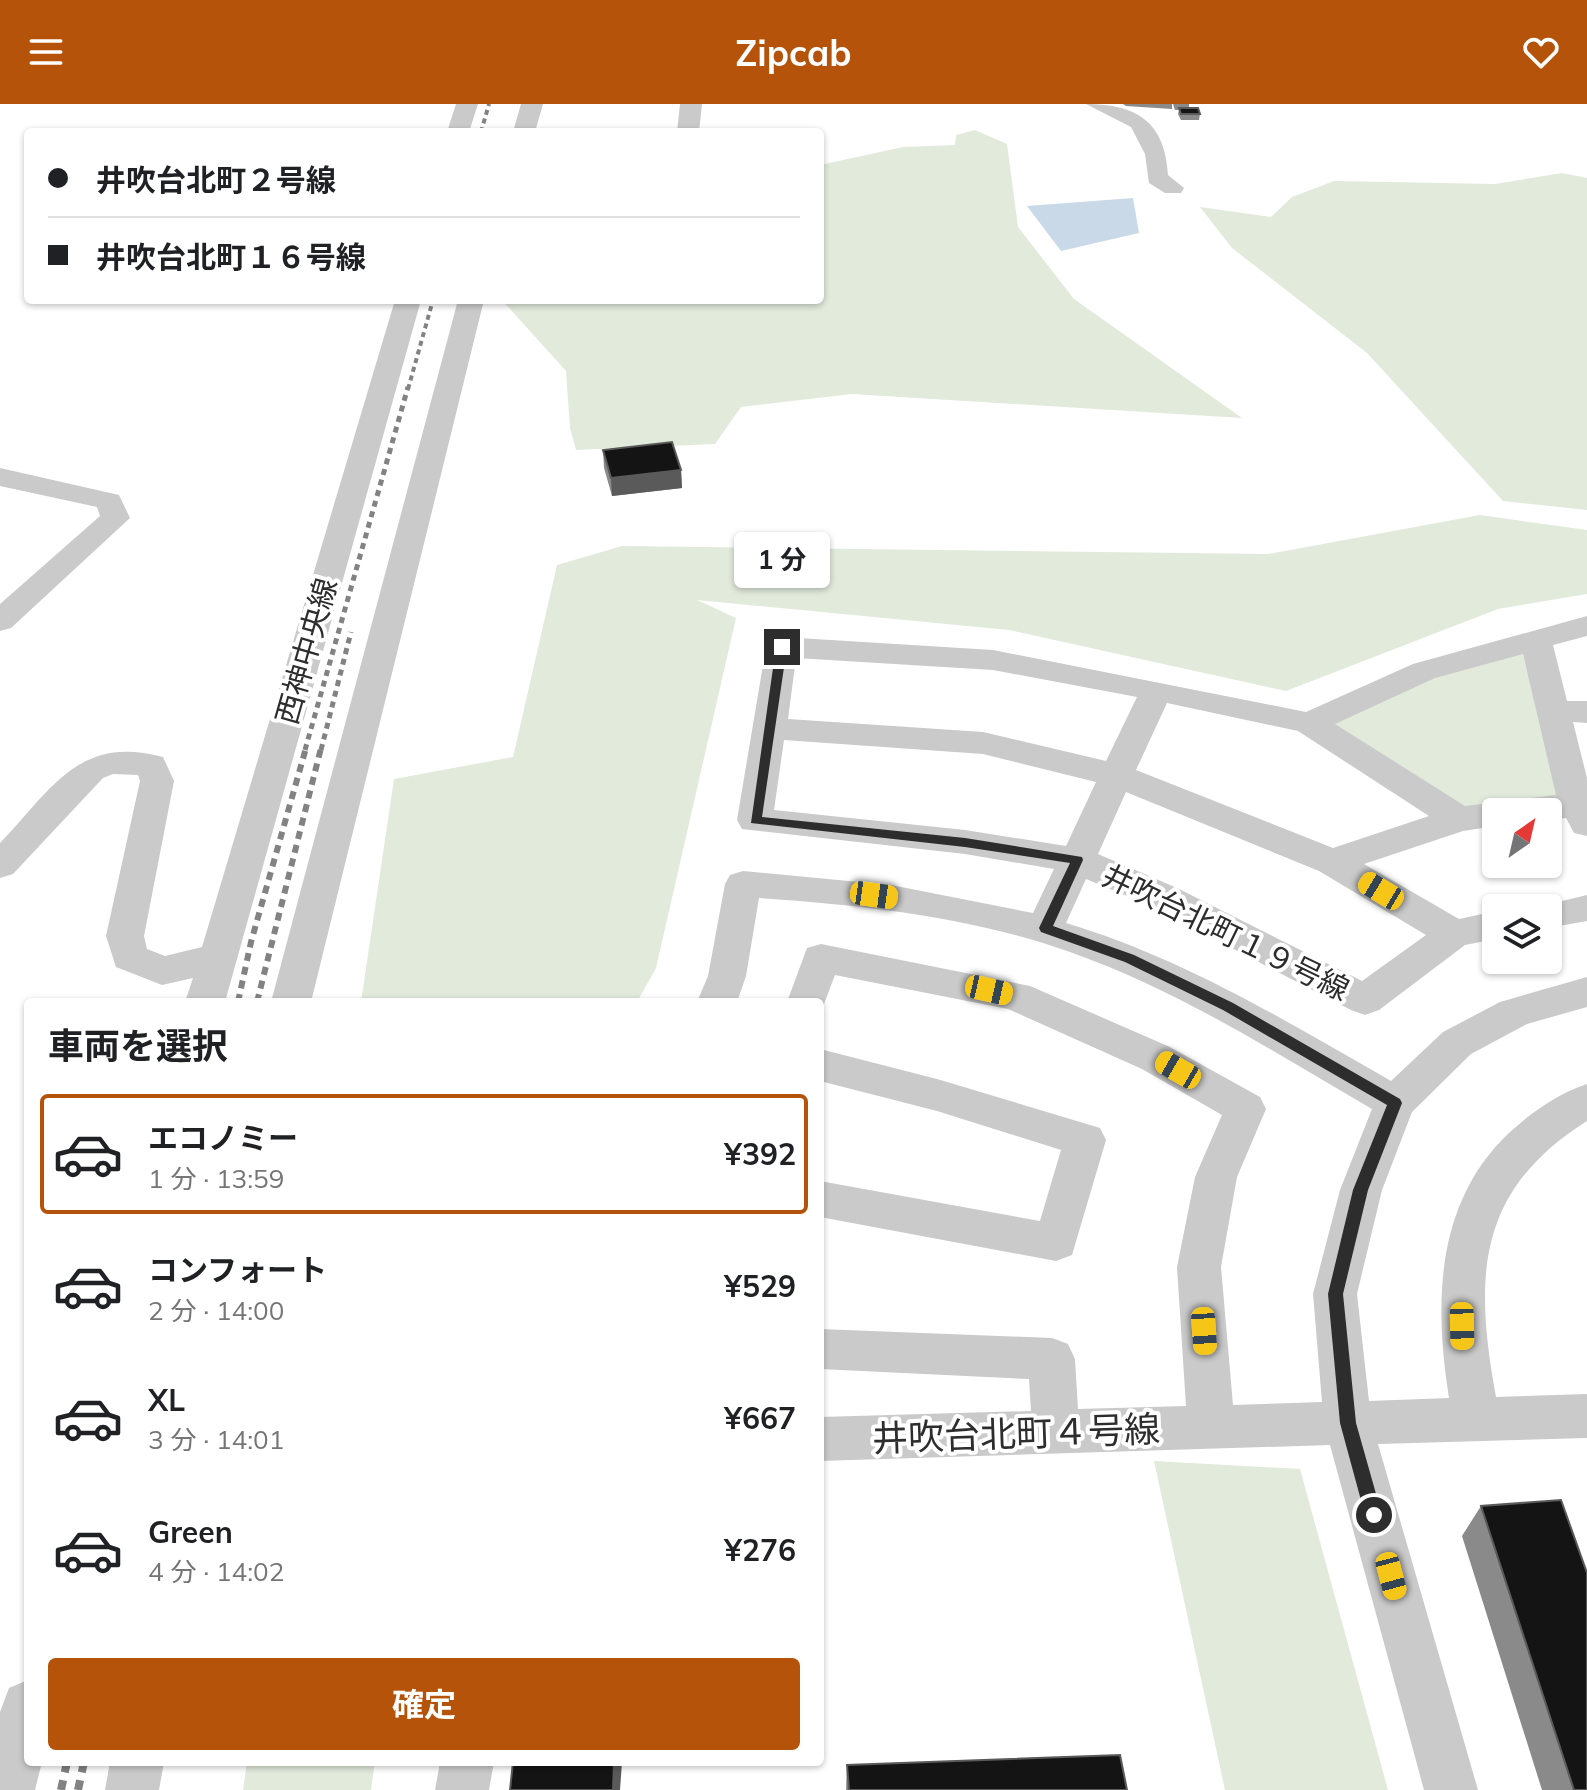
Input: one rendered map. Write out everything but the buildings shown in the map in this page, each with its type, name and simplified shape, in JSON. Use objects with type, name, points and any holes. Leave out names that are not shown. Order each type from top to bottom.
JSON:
[{"type":"street","points":[[446,128],[453,104]]},
{"type":"street","points":[[459,128],[467,104]]},
{"type":"street","points":[[514,128],[520,104]]},
{"type":"street","points":[[525,128],[532,104]]},
{"type":"street","points":[[688,128],[691,104]]},
{"type":"street","points":[[1097,104],[1140,123],[1156,154],[1157,178],[1173,188]]},
{"type":"street","name":"西神中央線","points":[[206,998],[406,304]]},
{"type":"street","points":[[292,998],[470,304]]},
{"type":"street","points":[[0,477],[109,501],[115,518],[0,621]]},
{"type":"street","points":[[1309,723],[1424,671],[1587,626]]},
{"type":"street","points":[[1536,640],[1552,711],[1583,811],[1562,811]]},
{"type":"street","points":[[1077,860],[965,842],[755,820],[782,647],[993,660],[1157,690],[1309,723],[1459,819]]},
{"type":"street","points":[[1045,928],[1157,690]]},
{"type":"street","points":[[1552,711],[1587,712]]},
{"type":"street","points":[[767,728],[983,743],[1116,775],[1332,862],[1454,934]]},
{"type":"street","points":[[0,865],[91,770],[108,762],[151,765],[157,781],[125,936],[130,957],[162,971],[217,958]]},
{"type":"street","points":[[1332,862],[1459,819],[1482,816]]},
{"type":"street","name":"井吹台北町１９号線","points":[[1077,860],[1164,897],[1365,1000],[1454,934],[1482,928]]},
{"type":"street","points":[[719,998],[727,976],[743,884],[843,890],[937,903],[1045,928],[1130,959],[1228,1007],[1395,1103]]},
{"type":"street","points":[[1562,912],[1587,908]]},
{"type":"street","points":[[808,998],[821,958],[1016,996],[1156,1058],[1245,1109],[1216,1177],[1199,1267],[1211,1426]]},
{"type":"street","points":[[1451,1790],[1348,1423],[1335,1294],[1361,1190],[1395,1103],[1457,1043],[1514,1013],[1587,992]]},
{"type":"street","points":[[824,1066],[937,1095],[1085,1140],[1056,1242],[824,1200]]},
{"type":"street","points":[[1476,1419],[1462,1348],[1461,1283],[1471,1224],[1496,1173],[1528,1135],[1587,1100]]},
{"type":"street","points":[[824,1349],[1052,1359],[1055,1431]]},
{"type":"street","name":"井吹台北町４号線","points":[[824,1439],[1587,1416]]},
{"type":"street","points":[[8,1790],[24,1724]]},
{"type":"street","points":[[132,1790],[136,1766]]},
{"type":"street","points":[[462,1790],[466,1766]]},
{"type":"shaded area","points":[[975,130],[1007,144],[1018,227],[1074,299],[1242,418],[852,394],[741,407],[715,444],[576,450],[570,428],[566,371],[506,304],[824,304],[824,164],[903,147],[955,145],[956,135]]},
{"type":"shaded area","points":[[1562,173],[1587,178],[1587,510],[1503,501],[1367,353],[1232,248],[1200,207],[1271,217],[1292,197],[1334,181],[1495,184]]},
{"type":"shaded area","points":[[1480,515],[1587,530],[1587,594],[1498,609],[1286,691],[1009,630],[697,600],[736,618],[656,968],[639,998],[362,998],[394,779],[513,757],[557,565],[622,546],[1268,554]]},
{"type":"shaded area","points":[[1522,652],[1561,791],[1552,798],[1482,798],[1482,807],[1461,809],[1328,725],[1427,679]]},
{"type":"shaded area","points":[[1154,1461],[1300,1469],[1388,1790],[1225,1790]]},
{"type":"shaded area","points":[[246,1766],[374,1766],[371,1790],[243,1790]]},
{"type":"water","points":[[1133,198],[1139,233],[1061,251],[1027,206]]},
{"type":"railway","points":[[482,128],[489,104]]},
{"type":"railway","points":[[408,389],[432,304]]},
{"type":"railway","points":[[305,750],[408,387]]},
{"type":"railway","points":[[321,750],[351,632]]},
{"type":"railway","points":[[239,998],[251,942],[306,748]]},
{"type":"railway","points":[[258,998],[321,748]]},
{"type":"railway","points":[[61,1790],[66,1766]]},
{"type":"railway","points":[[78,1790],[83,1766]]},
{"type":"route","points":[[782,647],[755,820],[965,842],[1077,860],[1045,928],[1130,959],[1228,1007],[1395,1103],[1361,1190],[1335,1294],[1348,1423],[1374,1515]]}]
